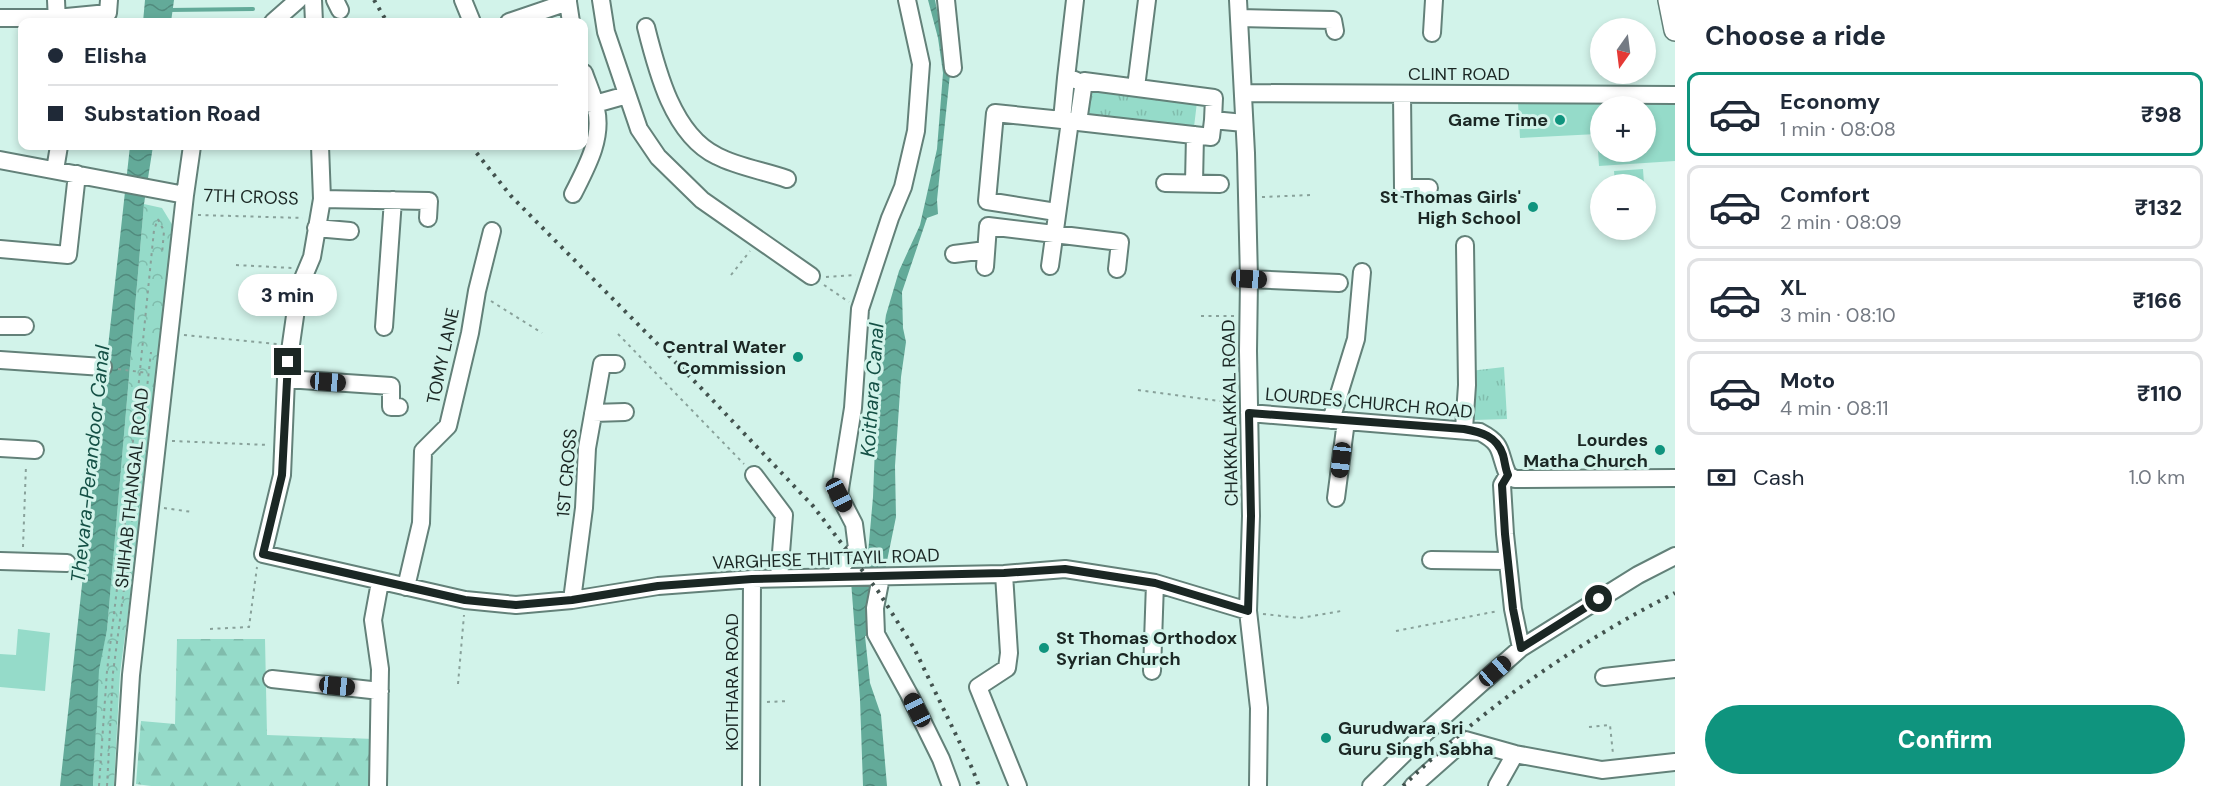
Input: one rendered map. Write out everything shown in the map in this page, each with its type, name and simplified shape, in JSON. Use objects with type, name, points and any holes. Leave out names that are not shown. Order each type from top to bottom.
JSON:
[{"type":"main road","points":[[1669,0],[1675,28]]},
{"type":"street","points":[[56,0],[56,18]]},
{"type":"street","points":[[71,18],[108,13],[109,0]]},
{"type":"street","points":[[278,18],[298,0]]},
{"type":"street","points":[[312,0],[314,18]]},
{"type":"street","points":[[463,0],[470,18]]},
{"type":"street","points":[[601,0],[606,32],[639,129],[658,157],[702,200],[811,276]]},
{"type":"street","points":[[832,577],[857,548],[854,524],[839,495],[853,408],[860,309],[890,218],[903,187],[916,131],[921,64],[907,0]]},
{"type":"street","points":[[946,0],[952,68]]},
{"type":"street","points":[[1070,121],[1066,78],[1075,0]]},
{"type":"street","points":[[1136,87],[1148,0]]},
{"type":"street","name":"CHAKKALAKKAL ROAD","points":[[1238,0],[1249,279],[1251,516],[1248,611],[1259,708],[1258,786]]},
{"type":"street","points":[[1432,33],[1434,0]]},
{"type":"street","points":[[520,18],[568,1],[570,18]]},
{"type":"street","points":[[0,18],[18,19]]},
{"type":"street","points":[[1239,18],[1333,20],[1335,31]]},
{"type":"street","points":[[646,27],[663,88],[692,138],[716,156],[787,178]]},
{"type":"street","points":[[1056,212],[987,201],[995,113],[1211,137],[1213,120],[1214,98],[1066,78]]},
{"type":"street","points":[[1050,266],[1070,121],[1084,81]]},
{"type":"street","name":"CLINT ROAD","points":[[1243,93],[1675,95]]},
{"type":"street","points":[[1402,94],[1403,188],[1429,188]]},
{"type":"street","points":[[573,194],[591,159],[598,128],[589,104],[627,95]]},
{"type":"street","points":[[1213,120],[1244,123]]},
{"type":"street","points":[[1194,183],[1195,135]]},
{"type":"street","points":[[55,170],[58,150]]},
{"type":"street","name":"SHIHAB THANGAL ROAD","points":[[124,786],[130,675],[184,195],[191,150]]},
{"type":"street","points":[[263,554],[282,475],[286,379],[299,288],[312,257],[322,199],[320,150]]},
{"type":"street","points":[[0,160],[184,195]]},
{"type":"street","points":[[0,249],[68,255],[77,174]]},
{"type":"street","points":[[1165,183],[1220,184]]},
{"type":"street","name":"7TH CROSS","points":[[322,199],[429,201],[428,218]]},
{"type":"street","points":[[384,327],[393,200]]},
{"type":"street","points":[[317,223],[350,231]]},
{"type":"street","points":[[985,267],[988,226],[1054,232],[1120,242],[1117,269]]},
{"type":"street","name":"TOMY LANE","points":[[406,587],[421,523],[423,451],[448,426],[492,231]]},
{"type":"street","points":[[1464,429],[1467,385],[1465,245]]},
{"type":"street","points":[[954,254],[986,250]]},
{"type":"street","points":[[1336,498],[1338,421],[1356,339],[1362,272]]},
{"type":"street","points":[[1249,279],[1339,282]]},
{"type":"street","points":[[0,326],[25,326]]},
{"type":"street","points":[[0,360],[103,368]]},
{"type":"street","name":"1ST CROSS","points":[[572,600],[584,508],[587,448],[602,364],[616,364]]},
{"type":"street","points":[[286,379],[391,386],[391,407],[399,407]]},
{"type":"street","name":"LOURDES CHURCH ROAD","points":[[1249,409],[1338,421],[1480,432],[1492,438],[1502,453],[1508,475]]},
{"type":"street","points":[[593,413],[625,412]]},
{"type":"street","points":[[0,448],[31,450]]},
{"type":"street","points":[[754,475],[784,515],[779,578]]},
{"type":"street","points":[[1521,648],[1513,609],[1502,485],[1508,475],[1515,479],[1675,478]]},
{"type":"street","name":"VARGHESE THITTAYIL ROAD","points":[[263,554],[465,600],[516,605],[572,600],[658,586],[752,579],[881,577],[1065,569],[1155,583],[1248,611]]},
{"type":"street","points":[[1371,786],[1424,734],[1521,648],[1638,575],[1675,556]]},
{"type":"street","points":[[1431,560],[1508,561]]},
{"type":"street","points":[[0,561],[67,563]]},
{"type":"street","points":[[1004,573],[1009,653],[1007,668],[978,687],[1018,786]]},
{"type":"street","points":[[881,577],[875,608],[876,634],[928,731],[951,786]]},
{"type":"street","name":"KOITHARA ROAD","points":[[751,786],[752,579]]},
{"type":"street","points":[[378,786],[380,669],[373,620],[380,582]]},
{"type":"street","points":[[1152,671],[1155,583]]},
{"type":"street","points":[[1604,677],[1675,669]]},
{"type":"street","points":[[272,679],[380,691]]},
{"type":"street","points":[[1413,786],[1465,740],[1515,754],[1602,770],[1675,762]]},
{"type":"street","points":[[1497,786],[1515,754]]},
{"type":"path","points":[[1247,197],[1311,195]]},
{"type":"path","name":"7TH CROSS","points":[[183,215],[317,223]]},
{"type":"path","points":[[99,786],[107,671],[124,531],[154,230],[158,219]]},
{"type":"path","points":[[731,275],[759,239]]},
{"type":"path","points":[[236,265],[307,269]]},
{"type":"path","points":[[811,276],[836,277],[873,273]]},
{"type":"path","points":[[811,276],[860,309]]},
{"type":"path","points":[[477,291],[508,314],[542,333]]},
{"type":"path","points":[[1201,316],[1248,316]]},
{"type":"path","points":[[169,334],[290,345]]},
{"type":"path","points":[[618,334],[754,475]]},
{"type":"path","points":[[103,368],[139,372]]},
{"type":"path","points":[[1138,390],[1249,409]]},
{"type":"path","points":[[157,441],[284,446]]},
{"type":"path","points":[[23,561],[31,450]]},
{"type":"path","points":[[150,506],[192,512]]},
{"type":"path","points":[[210,629],[249,627],[257,562],[263,554]]},
{"type":"path","points":[[1396,631],[1459,617],[1513,609]]},
{"type":"path","points":[[1248,611],[1273,617],[1300,618],[1341,611]]},
{"type":"path","points":[[458,684],[464,612]]},
{"type":"path","points":[[752,703],[788,701]]},
{"type":"path","points":[[1589,727],[1610,725],[1614,768]]},
{"type":"green space","points":[[1088,90],[1197,102],[1194,127],[1085,116]]},
{"type":"green space","name":"Game Time","points":[[1518,102],[1590,102],[1590,134],[1520,138]]},
{"type":"green space","name":"Game Time","points":[[1656,102],[1675,102],[1675,161],[1599,166],[1599,162],[1656,162]]},
{"type":"green space","points":[[1643,169],[1643,174],[1614,174],[1614,171]]},
{"type":"green space","points":[[144,204],[162,208],[173,226],[139,531],[120,673],[114,786],[93,786],[98,670],[107,630]]},
{"type":"green space","points":[[1504,367],[1507,419],[1474,420],[1470,371]]},
{"type":"green space","points":[[18,629],[50,633],[45,691],[0,687],[0,654],[16,655]]},
{"type":"green space","points":[[177,639],[265,639],[267,735],[374,739],[372,786],[151,786],[136,784],[141,721],[175,724]]},
{"type":"water","points":[[145,0],[174,0],[172,18],[143,18]]},
{"type":"water","name":"Koithara Canal","points":[[928,0],[935,0],[950,74],[937,200],[938,214],[927,218],[902,292],[903,328],[906,342],[901,377],[895,466],[896,517],[872,634],[865,636],[870,683],[881,715],[887,786],[863,786],[860,699],[851,581],[867,565],[873,497],[878,371],[886,315],[899,271],[920,225],[937,149],[943,73],[938,38]]},
{"type":"water","name":"Thevara-Perandoor Canal","points":[[130,150],[152,150],[144,204],[107,630],[99,670],[93,786],[60,786]]},
{"type":"waterway","points":[[169,10],[253,9]]},
{"type":"railway","points":[[374,0],[385,18]]},
{"type":"railway","points":[[474,150],[511,196],[702,389],[813,506],[878,591],[914,648],[979,786]]},
{"type":"railway","points":[[1403,786],[1465,730],[1532,679],[1602,633],[1675,593]]},
{"type":"place","name":"Game Time","points":[[1560,120]]},
{"type":"place","name":"St Thomas Girls' High School","points":[[1533,207]]},
{"type":"place","name":"Central Water Commission","points":[[798,357]]},
{"type":"place","name":"Lourdes Matha Church","points":[[1660,450]]},
{"type":"place","name":"St Thomas Orthodox Syrian Church","points":[[1044,648]]},
{"type":"place","name":"Gurudwara Sri Guru Singh Sabha","points":[[1326,738]]},
{"type":"route","points":[[288,362],[282,475],[263,554],[465,600],[516,605],[572,600],[658,586],[752,579],[881,577],[1065,569],[1155,583],[1248,611],[1251,516],[1249,413],[1464,429],[1480,432],[1492,438],[1502,453],[1508,475],[1502,485],[1505,534],[1513,609],[1521,648],[1599,599]]}]
